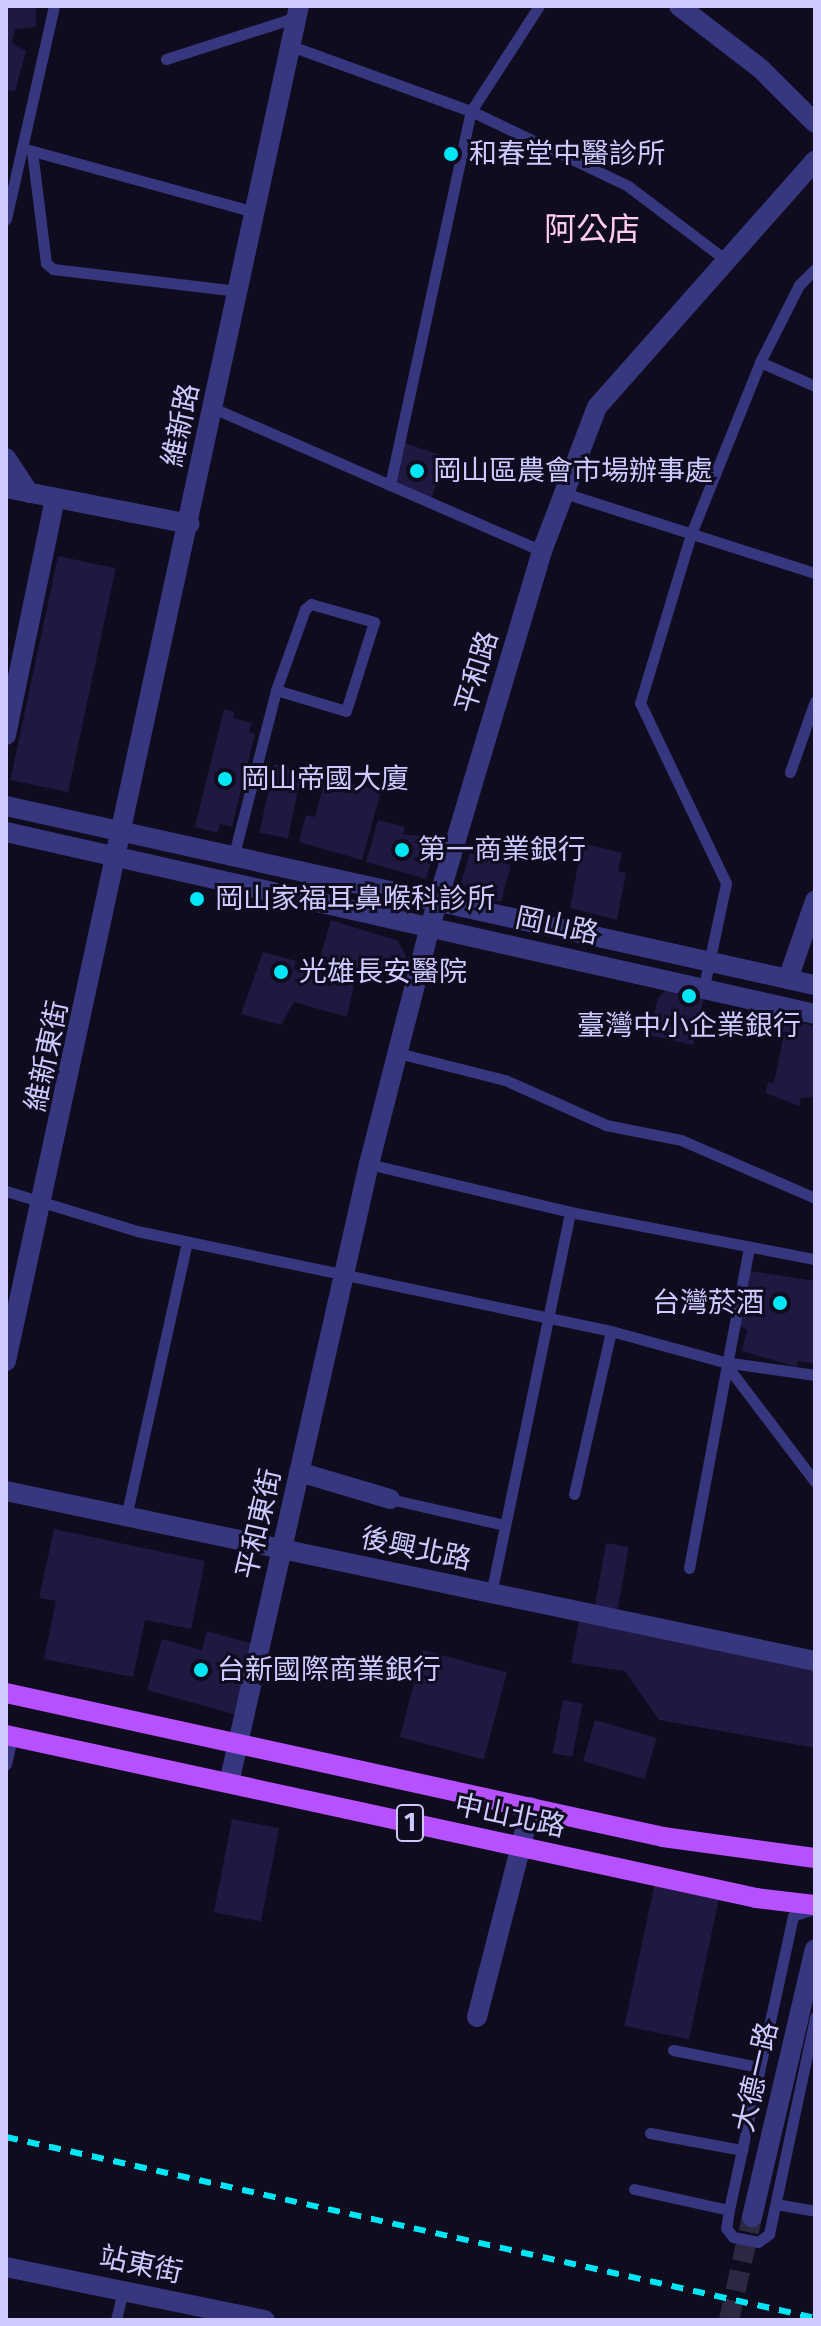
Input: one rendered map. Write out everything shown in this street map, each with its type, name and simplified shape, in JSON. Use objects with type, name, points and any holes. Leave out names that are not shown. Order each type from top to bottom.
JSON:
[{"type":"main road","name":"中山北路","points":[[6,1693],[678,1839],[815,1858]]},
{"type":"main road","name":"中山北路","points":[[9,1736],[756,1898],[815,1906]]},
{"type":"street","points":[[679,6],[761,69],[815,123]]},
{"type":"street","name":"維新路","points":[[118,856],[298,11]]},
{"type":"street","name":"平和路","points":[[342,1277],[437,903],[542,551],[597,407],[815,161]]},
{"type":"street","points":[[6,458],[29,493]]},
{"type":"street","points":[[6,488],[189,524]]},
{"type":"street","points":[[6,735],[55,498]]},
{"type":"street","name":"岡山路","points":[[6,806],[233,859],[815,985]]},
{"type":"street","name":"岡山路","points":[[6,832],[704,986],[815,1014]]},
{"type":"street","name":"維新東街","points":[[6,1361],[43,1206],[118,856]]},
{"type":"street","points":[[788,979],[815,901]]},
{"type":"street","name":"平和東街","points":[[229,1783],[342,1277]]},
{"type":"street","points":[[299,1472],[390,1499]]},
{"type":"street","name":"後興北路","points":[[6,1491],[815,1661]]},
{"type":"street","points":[[477,2017],[531,1807]]},
{"type":"street","name":"大德一路","points":[[752,2217],[815,1949]]},
{"type":"street","name":"站東街","points":[[6,2267],[265,2320]]},
{"type":"lane","points":[[6,219],[27,149],[54,6]]},
{"type":"lane","points":[[390,485],[471,111],[539,6]]},
{"type":"lane","points":[[166,59],[298,11]]},
{"type":"lane","points":[[291,46],[471,111],[628,186],[727,261]]},
{"type":"lane","points":[[27,149],[255,212]]},
{"type":"lane","points":[[27,149],[46,263],[53,269],[238,291]]},
{"type":"lane","points":[[704,986],[726,883],[640,703],[691,534],[760,362],[799,285],[815,269]]},
{"type":"lane","points":[[760,362],[815,386]]},
{"type":"lane","points":[[213,408],[542,551]]},
{"type":"lane","points":[[564,493],[815,573]]},
{"type":"lane","points":[[233,859],[276,690],[311,604],[374,622],[346,711],[276,690]]},
{"type":"lane","points":[[790,772],[815,701]]},
{"type":"lane","points":[[398,1053],[505,1080],[606,1125],[681,1140],[815,1198]]},
{"type":"lane","points":[[369,1164],[570,1212],[815,1259]]},
{"type":"lane","points":[[6,1191],[43,1206],[187,1242],[342,1277],[611,1331],[724,1362],[815,1375]]},
{"type":"lane","points":[[491,1594],[545,1318],[570,1212]]},
{"type":"lane","points":[[126,1517],[187,1242]]},
{"type":"lane","points":[[689,1568],[724,1362],[749,1247]]},
{"type":"lane","points":[[574,1494],[611,1331]]},
{"type":"lane","points":[[724,1362],[815,1482]]},
{"type":"lane","points":[[390,1499],[504,1525]]},
{"type":"lane","points":[[6,1764],[9,1736]]},
{"type":"lane","points":[[815,1906],[793,1916],[729,2210],[728,2234],[765,2241],[810,2071],[815,2017]]},
{"type":"lane","points":[[673,2050],[759,2067]]},
{"type":"lane","points":[[650,2133],[742,2150]]},
{"type":"lane","points":[[634,2189],[729,2210]]},
{"type":"lane","points":[[776,2204],[815,2211]]},
{"type":"lane","points":[[116,2320],[123,2289]]},
{"type":"building","points":[[6,6],[36,6],[36,27],[15,29],[12,43],[26,51],[15,91],[6,90]]},
{"type":"building","name":"岡山區農會市場辦事處","points":[[399,441],[446,457],[430,502],[390,485]]},
{"type":"building","points":[[58,556],[116,568],[68,792],[10,780]]},
{"type":"building","name":"岡山帝國大廈","points":[[224,709],[234,712],[233,718],[252,723],[249,732],[255,734],[232,827],[220,824],[218,833],[195,827]]},
{"type":"building","points":[[274,764],[302,770],[288,838],[259,832]]},
{"type":"building","points":[[326,776],[381,791],[362,860],[299,842],[306,815],[315,817]]},
{"type":"building","name":"第一商業銀行","points":[[378,820],[405,827],[403,834],[438,838],[426,879],[366,862]]},
{"type":"building","points":[[582,843],[622,853],[618,871],[626,873],[617,920],[570,908]]},
{"type":"building","points":[[470,853],[511,865],[501,902],[470,893],[461,882]]},
{"type":"building","name":"光雄長安醫院","points":[[331,920],[398,941],[406,956],[403,973],[359,961],[347,1017],[294,1002],[281,1025],[241,1014],[263,952],[296,961],[294,969],[315,975]]},
{"type":"building","points":[[666,990],[704,998],[693,1045],[649,1035],[658,998]]},
{"type":"building","points":[[778,1018],[815,1026],[815,1097],[801,1098],[799,1106],[766,1093],[768,1082],[774,1083],[784,1033],[775,1031]]},
{"type":"building","name":"台灣菸酒","points":[[751,1271],[815,1281],[815,1364],[798,1361],[797,1367],[742,1351],[747,1330],[740,1326]]},
{"type":"building","points":[[54,1529],[205,1561],[191,1629],[145,1620],[133,1677],[44,1659],[56,1601],[39,1598]]},
{"type":"building","points":[[606,1543],[629,1547],[617,1614],[594,1610]]},
{"type":"building","points":[[579,1621],[815,1669],[815,1748],[659,1720],[625,1671],[571,1663]]},
{"type":"building","name":"台新國際商業銀行","points":[[207,1631],[257,1645],[237,1715],[147,1690],[162,1639],[202,1650]]},
{"type":"building","points":[[423,1650],[507,1673],[484,1759],[400,1737]]},
{"type":"building","points":[[563,1700],[583,1704],[572,1757],[553,1753]]},
{"type":"building","points":[[595,1720],[657,1738],[645,1779],[583,1761]]},
{"type":"building","points":[[232,1819],[279,1828],[261,1921],[214,1912]]},
{"type":"building","points":[[655,1882],[720,1896],[689,2040],[624,2026]]},
{"type":"tunnel","points":[[729,2320],[752,2217]]},
{"type":"railway","points":[[6,2137],[815,2318]]},
{"type":"place","name":"和春堂中醫診所","points":[[451,154]]},
{"type":"place","name":"岡山區農會市場辦事處","points":[[417,471]]},
{"type":"place","name":"岡山帝國大廈","points":[[225,779]]},
{"type":"place","name":"第一商業銀行","points":[[402,850]]},
{"type":"place","name":"岡山家福耳鼻喉科診所","points":[[197,899]]},
{"type":"place","name":"光雄長安醫院","points":[[281,972]]},
{"type":"place","name":"臺灣中小企業銀行","points":[[689,996]]},
{"type":"place","name":"台灣菸酒","points":[[780,1303]]},
{"type":"place","name":"台新國際商業銀行","points":[[201,1670]]},
{"type":"district","name":"阿公店","points":[[592,229]]}]
